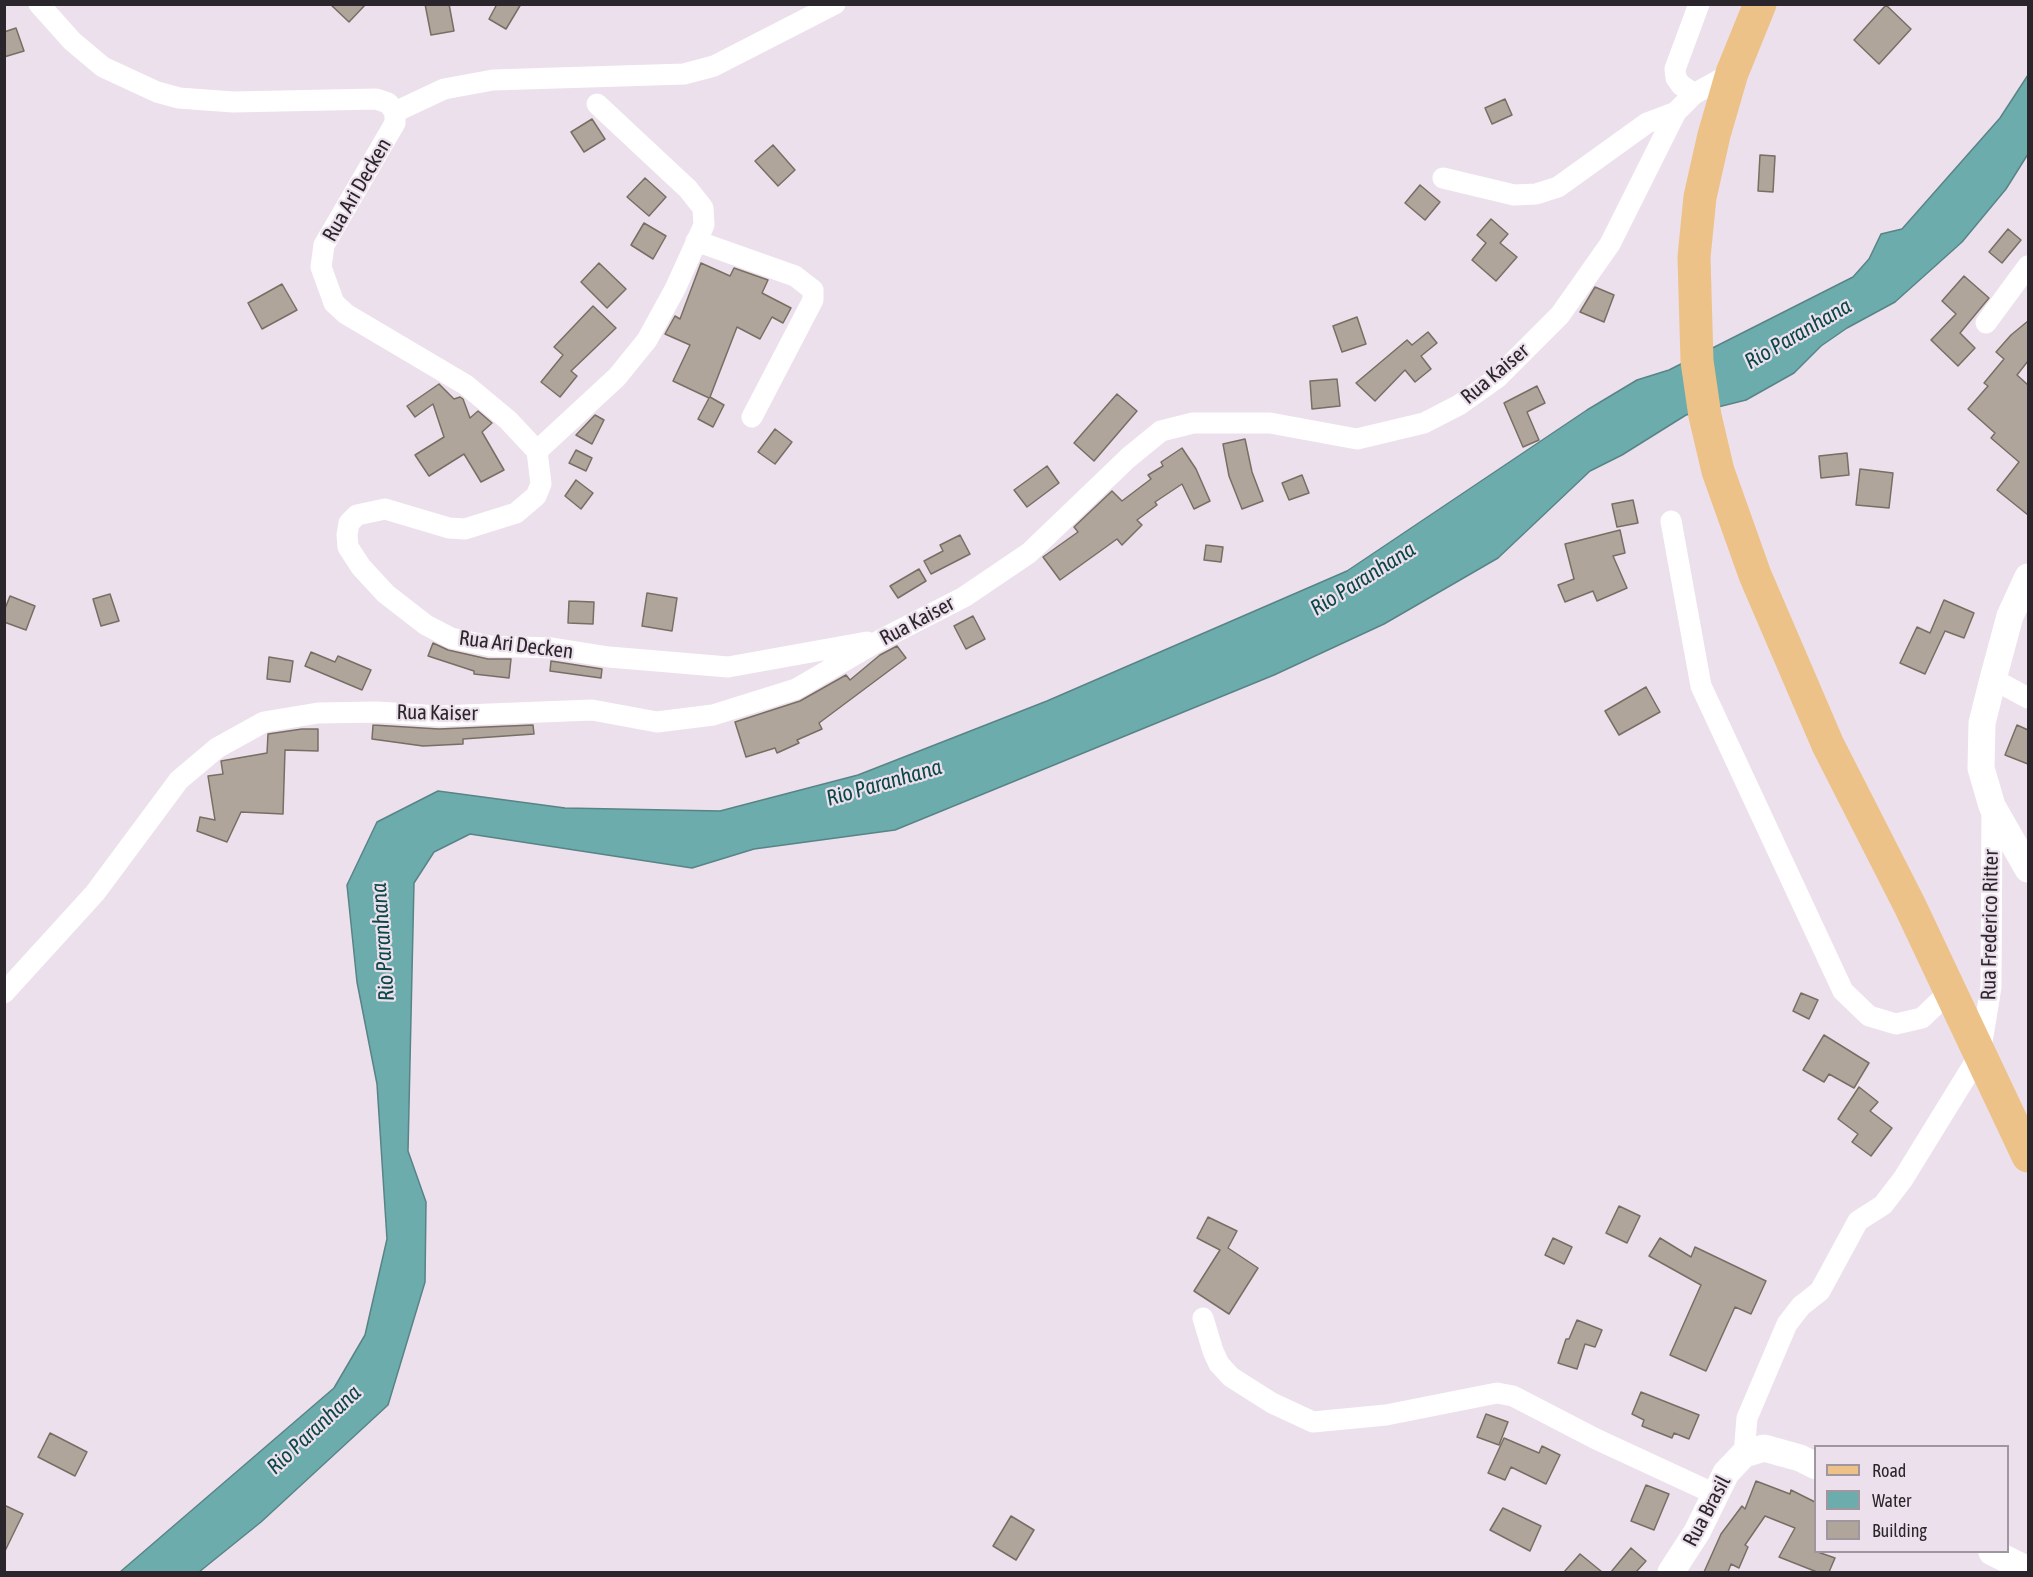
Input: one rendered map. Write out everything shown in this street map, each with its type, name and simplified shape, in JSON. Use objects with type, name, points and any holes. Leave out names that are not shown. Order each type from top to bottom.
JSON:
[{"type":"main road","points":[[1760,4],[1732,73],[1700,197],[1694,257],[1694,306],[1704,405],[1718,471],[1755,575],[1828,745],[1950,991],[2028,1156]]},
{"type":"street","name":"Rua Ari Decken","points":[[39,4],[72,41],[103,67],[157,92],[179,98],[233,102],[376,99],[388,103],[395,112],[395,123],[324,244],[321,267],[334,303],[346,314],[466,385],[528,439],[537,451],[541,484],[536,496],[516,513],[465,529],[448,528],[385,509],[370,510],[357,515],[349,523],[346,535],[348,547],[361,567],[386,594],[426,626],[451,638],[489,646],[552,648],[609,657],[728,666],[882,639]]},
{"type":"street","name":"Rua Ari Decken","points":[[395,112],[444,89],[493,80],[684,74],[714,66],[835,4]]},
{"type":"street","points":[[1694,94],[1681,85],[1676,78],[1675,69],[1699,4]]},
{"type":"street","name":"Rua Kaiser","points":[[4,993],[95,893],[178,780],[217,748],[264,722],[318,713],[377,712],[439,716],[592,710],[657,722],[713,716],[796,689],[882,639],[964,597],[1029,553],[1128,458],[1161,431],[1193,423],[1270,423],[1357,439],[1424,423],[1459,405],[1497,378],[1560,315],[1610,244],[1676,112],[1694,94],[1732,73]]},
{"type":"street","points":[[537,451],[617,376],[647,340],[675,289],[704,225],[703,208],[688,189],[597,104]]},
{"type":"street","points":[[1443,178],[1514,195],[1536,194],[1558,187],[1647,123],[1676,112]]},
{"type":"street","points":[[696,241],[795,276],[813,290],[813,300],[752,417]]},
{"type":"street","points":[[1986,323],[2028,266]]},
{"type":"street","points":[[1671,522],[1701,686],[1843,991],[1869,1016],[1896,1024],[1922,1018],[1950,991]]},
{"type":"street","name":"Rua Frederico Ritter","points":[[1744,1454],[1747,1418],[1787,1324],[1801,1306],[1820,1291],[1858,1221],[1883,1205],[1903,1179],[1980,1054],[1991,987],[1992,806],[1981,768],[1982,723],[2010,616],[2028,577]]},
{"type":"street","points":[[1993,679],[2028,698]]},
{"type":"street","points":[[1992,806],[2028,869]]},
{"type":"street","points":[[1203,1318],[1219,1364],[1231,1377],[1272,1403],[1313,1422],[1386,1415],[1497,1393],[1513,1396],[1596,1439],[1717,1495]]},
{"type":"street","name":"Rua Brasil","points":[[1671,1572],[1698,1532],[1726,1473],[1744,1454],[1764,1448],[1800,1458],[1814,1465]]},
{"type":"street","points":[[1996,1553],[2028,1570]]},
{"type":"water","name":"Rio Paranhana","points":[[2028,75],[2028,154],[2006,189],[1962,242],[1895,302],[1847,328],[1821,346],[1794,373],[1746,400],[1686,415],[1622,455],[1590,471],[1498,558],[1384,624],[1274,675],[895,830],[754,849],[692,868],[470,834],[434,852],[414,883],[408,1151],[426,1202],[425,1282],[388,1405],[261,1522],[199,1572],[120,1572],[334,1388],[365,1335],[387,1239],[377,1084],[357,982],[347,885],[377,822],[438,791],[565,808],[720,811],[858,775],[1047,701],[1347,571],[1587,410],[1637,380],[1669,370],[1853,277],[1869,259],[1881,234],[1902,229],[2000,118]]},
{"type":"building","points":[[330,4],[366,4],[349,22]]},
{"type":"building","points":[[425,4],[449,4],[454,31],[431,35]]},
{"type":"building","points":[[497,4],[521,4],[506,29],[489,19]]},
{"type":"building","points":[[1886,5],[1911,29],[1879,64],[1854,40]]},
{"type":"building","points":[[16,28],[24,51],[4,57],[4,32]]},
{"type":"building","points":[[1505,99],[1512,115],[1492,124],[1485,108]]},
{"type":"building","points":[[592,119],[605,139],[584,152],[571,132]]},
{"type":"building","points":[[773,145],[795,170],[778,186],[755,161]]},
{"type":"building","points":[[1760,155],[1775,156],[1773,192],[1758,191]]},
{"type":"building","points":[[645,178],[666,197],[649,216],[627,197]]},
{"type":"building","points":[[1420,185],[1440,202],[1425,220],[1405,203]]},
{"type":"building","points":[[1491,219],[1508,234],[1500,243],[1517,257],[1496,281],[1472,260],[1486,243],[1477,235]]},
{"type":"building","points":[[644,223],[666,236],[653,259],[631,245]]},
{"type":"building","points":[[2008,229],[2021,240],[2002,263],[1989,252]]},
{"type":"building","points":[[599,263],[626,289],[607,308],[581,282]]},
{"type":"building","points":[[701,263],[730,276],[734,268],[768,280],[762,293],[791,308],[783,323],[772,317],[760,339],[737,327],[710,397],[724,405],[713,427],[698,419],[709,398],[673,381],[690,345],[665,334],[675,316],[680,319]]},
{"type":"building","points":[[1964,276],[1989,298],[1960,333],[1975,348],[1958,366],[1931,340],[1956,314],[1942,301]]},
{"type":"building","points":[[282,284],[297,310],[262,329],[248,303]]},
{"type":"building","points":[[1595,287],[1614,295],[1604,322],[1580,312]]},
{"type":"building","points":[[593,306],[616,328],[571,371],[577,376],[560,397],[541,382],[563,355],[554,347]]},
{"type":"building","points":[[1357,317],[1366,344],[1342,352],[1333,326]]},
{"type":"building","points":[[2028,321],[2028,361],[2017,375],[2028,385],[2028,515],[1997,490],[2019,462],[1991,438],[1995,433],[1968,409],[1988,386],[1984,383],[2004,359],[1996,352]]},
{"type":"building","points":[[1428,332],[1437,343],[1421,356],[1431,369],[1415,382],[1405,370],[1375,401],[1356,383],[1407,340],[1412,345]]},
{"type":"building","points":[[1337,379],[1340,406],[1312,409],[1310,381]]},
{"type":"building","points":[[439,384],[454,399],[460,397],[463,399],[470,418],[478,411],[492,423],[482,432],[504,470],[481,482],[464,454],[429,476],[415,455],[444,437],[433,404],[415,417],[407,406]]},
{"type":"building","points":[[1537,386],[1545,403],[1527,412],[1539,440],[1523,447],[1504,403]]},
{"type":"building","points":[[1117,394],[1137,411],[1094,461],[1074,443]]},
{"type":"building","points":[[595,415],[604,420],[592,444],[576,435]]},
{"type":"building","points":[[775,429],[792,442],[775,464],[758,452]]},
{"type":"building","points":[[1245,439],[1252,472],[1263,501],[1242,509],[1229,476],[1223,444]]},
{"type":"building","points":[[1182,448],[1196,469],[1210,501],[1194,509],[1182,484],[1155,502],[1157,505],[1137,520],[1142,525],[1122,545],[1117,539],[1060,580],[1043,557],[1078,532],[1074,527],[1112,491],[1122,501],[1151,479],[1148,475],[1163,466],[1161,462]]},
{"type":"building","points":[[576,450],[592,458],[586,471],[569,463]]},
{"type":"building","points":[[1847,453],[1849,475],[1821,478],[1819,456]]},
{"type":"building","points":[[1047,466],[1059,483],[1027,507],[1014,490]]},
{"type":"building","points":[[1860,469],[1893,473],[1889,508],[1856,505]]},
{"type":"building","points":[[1302,475],[1309,493],[1289,500],[1282,483]]},
{"type":"building","points":[[576,480],[593,493],[581,509],[565,496]]},
{"type":"building","points":[[1633,500],[1638,523],[1617,527],[1612,504]]},
{"type":"building","points":[[1620,530],[1625,553],[1613,556],[1627,588],[1597,601],[1593,591],[1565,602],[1558,585],[1574,579],[1565,544]]},
{"type":"building","points":[[960,535],[970,554],[931,574],[924,561],[943,551],[940,545]]},
{"type":"building","points":[[1206,545],[1223,547],[1221,562],[1204,560]]},
{"type":"building","points":[[919,569],[926,581],[898,598],[890,586]]},
{"type":"building","points":[[647,593],[677,598],[672,631],[642,626]]},
{"type":"building","points":[[110,594],[119,621],[101,626],[93,599]]},
{"type":"building","points":[[10,596],[35,606],[26,630],[4,622],[4,611]]},
{"type":"building","points":[[1944,600],[1974,613],[1964,638],[1945,631],[1925,674],[1900,663],[1917,627],[1930,633]]},
{"type":"building","points":[[569,601],[594,602],[593,624],[568,623]]},
{"type":"building","points":[[973,616],[985,639],[966,649],[954,626]]},
{"type":"building","points":[[433,643],[448,650],[488,659],[511,659],[509,678],[474,674],[474,671],[428,656]]},
{"type":"building","points":[[897,646],[906,658],[819,723],[822,729],[797,740],[799,743],[777,753],[775,748],[746,757],[735,722],[800,701],[846,675],[850,680],[880,655]]},
{"type":"building","points":[[311,652],[335,662],[338,656],[371,670],[362,690],[305,666]]},
{"type":"building","points":[[269,657],[293,661],[290,682],[267,679]]},
{"type":"building","points":[[551,661],[602,669],[601,678],[550,671]]},
{"type":"building","points":[[1646,687],[1660,712],[1619,735],[1605,711]]},
{"type":"building","points":[[373,725],[439,729],[533,725],[534,734],[463,739],[463,744],[423,746],[372,739]]},
{"type":"building","points":[[2017,725],[2028,730],[2028,764],[2005,755]]},
{"type":"building","points":[[318,729],[318,751],[285,750],[283,814],[241,812],[227,842],[197,831],[200,817],[215,820],[208,776],[223,774],[221,761],[267,753],[268,734]]},
{"type":"building","points":[[1801,993],[1818,1000],[1809,1019],[1793,1011]]},
{"type":"building","points":[[1824,1035],[1869,1063],[1854,1088],[1829,1074],[1824,1082],[1803,1070]]},
{"type":"building","points":[[1859,1087],[1878,1102],[1870,1111],[1892,1128],[1871,1156],[1852,1142],[1858,1134],[1838,1119]]},
{"type":"building","points":[[1619,1206],[1640,1216],[1627,1243],[1606,1233]]},
{"type":"building","points":[[1208,1217],[1237,1231],[1228,1248],[1258,1268],[1229,1314],[1194,1291],[1220,1250],[1197,1238]]},
{"type":"building","points":[[1553,1238],[1572,1247],[1564,1264],[1545,1255]]},
{"type":"building","points":[[1660,1238],[1691,1257],[1695,1247],[1766,1281],[1751,1314],[1735,1307],[1706,1371],[1670,1355],[1701,1285],[1649,1256]]},
{"type":"building","points":[[1577,1320],[1602,1330],[1595,1347],[1585,1344],[1577,1369],[1558,1363],[1566,1339],[1569,1339]]},
{"type":"building","points":[[1641,1392],[1699,1415],[1689,1439],[1674,1433],[1672,1438],[1642,1426],[1644,1420],[1632,1414]]},
{"type":"building","points":[[1486,1414],[1508,1422],[1499,1445],[1477,1437]]},
{"type":"building","points":[[50,1433],[87,1452],[75,1476],[38,1457]]},
{"type":"building","points":[[1504,1438],[1539,1453],[1542,1446],[1560,1455],[1546,1484],[1511,1467],[1505,1480],[1488,1473]]},
{"type":"building","points":[[1756,1481],[1790,1494],[1791,1490],[1814,1502],[1814,1553],[1835,1558],[1829,1572],[1817,1572],[1779,1557],[1795,1528],[1765,1516],[1745,1545],[1748,1547],[1739,1568],[1731,1564],[1728,1572],[1704,1572],[1721,1534],[1742,1506],[1745,1509]]},
{"type":"building","points":[[1646,1485],[1669,1494],[1654,1530],[1631,1521]]},
{"type":"building","points":[[4,1505],[23,1514],[4,1553]]},
{"type":"building","points":[[1503,1508],[1541,1526],[1530,1551],[1490,1530]]},
{"type":"building","points":[[1011,1516],[1034,1530],[1016,1560],[993,1546]]},
{"type":"building","points":[[1631,1548],[1646,1561],[1636,1572],[1611,1572]]},
{"type":"building","points":[[1580,1554],[1602,1572],[1564,1572]]}]
